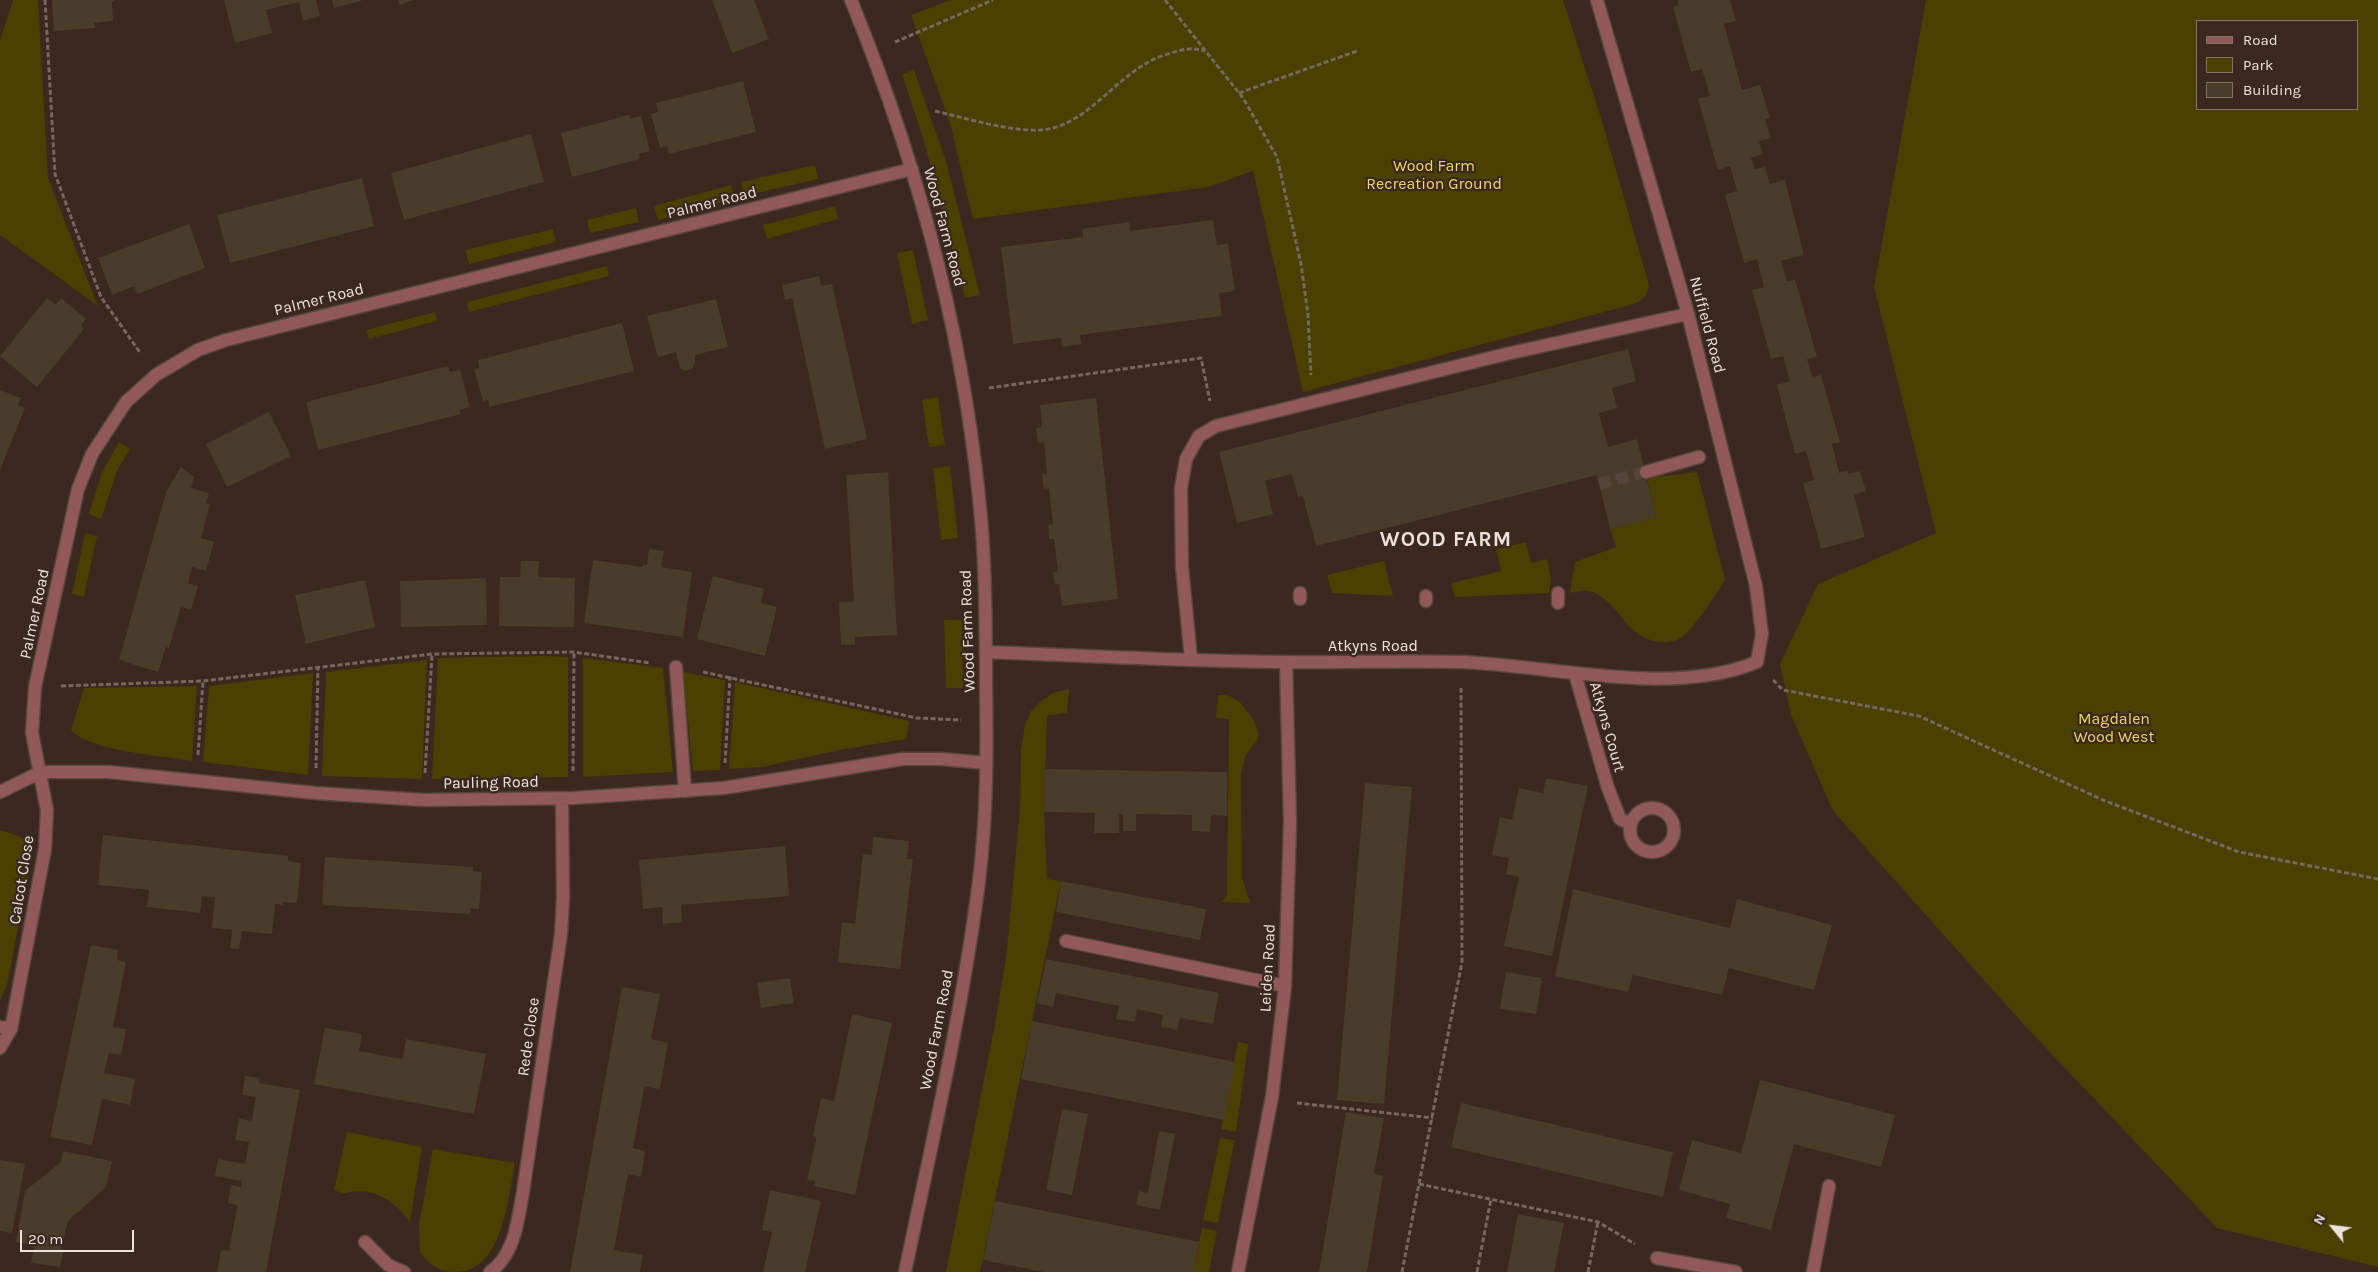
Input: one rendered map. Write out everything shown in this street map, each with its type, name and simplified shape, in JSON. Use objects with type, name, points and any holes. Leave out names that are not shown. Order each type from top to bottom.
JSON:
[{"type":"street","name":"Wood Farm Road","points":[[851,0],[872,52],[912,169],[944,289],[975,463],[982,532],[987,722],[985,821],[979,881],[960,1005],[906,1272]]},
{"type":"street","name":"Nuffield Road","points":[[1597,0],[1688,314],[1756,586],[1762,634],[1756,662]]},
{"type":"street","name":"Palmer Road","points":[[41,772],[32,733],[35,687],[78,489],[92,454],[110,425],[126,402],[156,375],[198,350],[226,340],[912,169]]},
{"type":"street","points":[[1191,659],[1182,567],[1181,488],[1186,459],[1199,436],[1216,426],[1506,354],[1688,314]]},
{"type":"street","points":[[1646,472],[1699,457]]},
{"type":"street","name":"Atkyns Road","points":[[986,652],[1286,662],[1461,662],[1575,674],[1665,678],[1724,674],[1756,662]]},
{"type":"street","name":"Leiden Road","points":[[1238,1272],[1272,1097],[1285,986],[1290,823],[1286,662]]},
{"type":"street","points":[[676,667],[685,791]]},
{"type":"street","name":"Atkyns Court","points":[[1575,674],[1608,788],[1620,819],[1630,824]]},
{"type":"street","name":"Pauling Road","points":[[0,792],[41,772],[109,772],[315,793],[424,800],[568,798],[724,788],[903,759],[942,759],[986,763]]},
{"type":"street","name":"Calcot Close","points":[[0,1048],[45,849],[47,810],[41,772]]},
{"type":"street","name":"Rede Close","points":[[490,1272],[497,1267],[508,1251],[517,1226],[523,1192],[561,934],[568,798]]},
{"type":"street","points":[[1066,941],[1285,986]]},
{"type":"street","points":[[1813,1272],[1829,1186]]},
{"type":"street","points":[[365,1242],[388,1265],[404,1272]]},
{"type":"street","points":[[1657,1258],[1736,1272]]},
{"type":"path","points":[[45,0],[55,174],[101,298],[156,375]]},
{"type":"path","points":[[872,52],[993,0]]},
{"type":"path","points":[[1165,0],[1239,94],[1277,157],[1294,230],[1308,315],[1313,403]]},
{"type":"path","points":[[935,111],[977,122],[1041,130],[1074,120],[1134,69],[1157,57],[1184,49],[1196,48],[1205,51]]},
{"type":"path","points":[[1239,94],[1357,51]]},
{"type":"path","points":[[963,392],[1201,358],[1216,426]]},
{"type":"path","points":[[35,687],[203,681],[432,654],[574,652],[730,676],[917,718],[987,722]]},
{"type":"path","points":[[568,798],[574,652]]},
{"type":"path","points":[[424,800],[432,654]]},
{"type":"path","points":[[1402,1272],[1462,962],[1461,662]]},
{"type":"path","points":[[1756,662],[1782,690],[1919,716],[2103,800],[2239,852],[2378,879]]},
{"type":"path","points":[[315,793],[318,666]]},
{"type":"path","points":[[724,788],[730,676]]},
{"type":"path","points":[[196,781],[203,681]]},
{"type":"path","points":[[1272,1097],[1308,1106],[1433,1118]]},
{"type":"path","points":[[1419,1184],[1598,1222],[1657,1258]]},
{"type":"path","points":[[1477,1272],[1491,1200]]},
{"type":"path","points":[[1588,1272],[1598,1222]]},
{"type":"green space","points":[[13,0],[38,0],[48,178],[98,306],[0,235],[0,41]]},
{"type":"green space","name":"Wood Farm Recreation Ground","points":[[951,0],[1563,0],[1602,121],[1649,285],[1647,293],[1641,300],[1630,305],[1303,392],[1253,171],[1208,187],[973,219],[950,123],[911,15]]},
{"type":"green space","name":"Magdalen Wood West","points":[[1926,0],[2378,0],[2378,1267],[2217,1228],[2025,1026],[1833,811],[1791,715],[1780,664],[1818,584],[1936,533],[1874,287]]},
{"type":"green space","points":[[914,70],[946,161],[980,295],[965,298],[924,141],[902,74]]},
{"type":"green space","points":[[815,165],[818,179],[744,196],[741,182]]},
{"type":"green space","points":[[731,185],[735,199],[658,220],[654,206]]},
{"type":"green space","points":[[835,206],[838,219],[767,239],[763,225]]},
{"type":"green space","points":[[636,208],[639,222],[590,233],[587,220]]},
{"type":"green space","points":[[553,229],[556,242],[469,264],[465,250]]},
{"type":"green space","points":[[913,250],[928,320],[912,324],[897,253]]},
{"type":"green space","points":[[607,266],[609,276],[469,312],[467,302]]},
{"type":"green space","points":[[435,312],[437,321],[369,339],[366,330]]},
{"type":"green space","points":[[938,397],[945,445],[929,447],[922,400]]},
{"type":"green space","points":[[119,442],[130,449],[117,471],[101,519],[89,514],[102,472]]},
{"type":"green space","points":[[950,466],[958,538],[941,540],[933,468]]},
{"type":"green space","points":[[1697,472],[1725,579],[1686,634],[1675,641],[1668,642],[1655,641],[1643,637],[1632,629],[1602,597],[1589,591],[1570,593],[1575,562],[1616,547],[1610,529],[1656,517],[1647,478]]},
{"type":"green space","points":[[85,533],[97,536],[84,597],[72,594]]},
{"type":"green space","points":[[1526,542],[1531,563],[1547,559],[1551,578],[1549,593],[1455,597],[1451,583],[1501,571],[1496,549]]},
{"type":"green space","points":[[1384,561],[1393,596],[1332,593],[1327,575]]},
{"type":"green space","points":[[944,620],[962,620],[963,688],[946,688]]},
{"type":"green space","points":[[568,657],[568,777],[432,779],[438,658]]},
{"type":"green space","points":[[583,658],[663,668],[673,772],[583,777]]},
{"type":"green space","points":[[427,660],[422,779],[322,776],[326,672]]},
{"type":"green space","points":[[683,672],[725,680],[720,770],[693,771]]},
{"type":"green space","points":[[313,673],[308,775],[203,762],[209,686]]},
{"type":"green space","points":[[735,682],[909,721],[906,739],[839,750],[762,767],[729,769]]},
{"type":"green space","points":[[197,686],[192,761],[110,748],[80,737],[71,730],[84,688]]},
{"type":"green space","points":[[1069,689],[1067,713],[1047,715],[1044,812],[1047,879],[1061,881],[980,1272],[946,1272],[995,1024],[1006,958],[1020,809],[1021,750],[1025,724],[1031,711],[1041,701],[1053,693]]},
{"type":"green space","points":[[1218,695],[1228,695],[1240,702],[1254,720],[1258,732],[1258,739],[1246,755],[1241,773],[1242,878],[1250,903],[1222,902],[1227,894],[1229,719],[1216,718]]},
{"type":"green space","points":[[0,830],[14,834],[27,843],[30,848],[31,862],[7,985],[0,1000]]},
{"type":"green space","points":[[1238,1042],[1248,1044],[1236,1132],[1221,1129]]},
{"type":"green space","points":[[347,1132],[422,1147],[410,1222],[397,1207],[381,1196],[363,1191],[343,1194],[334,1190]]},
{"type":"green space","points":[[1220,1138],[1235,1140],[1218,1223],[1203,1220]]},
{"type":"green space","points":[[433,1149],[515,1163],[506,1213],[500,1231],[493,1247],[484,1260],[471,1269],[455,1272],[444,1271],[427,1261],[420,1253],[419,1224]]},
{"type":"green space","points":[[1202,1228],[1217,1231],[1209,1272],[1193,1272]]},
{"type":"building","points":[[52,0],[115,0],[112,2],[113,21],[94,23],[95,28],[54,31]]},
{"type":"building","points":[[224,0],[316,0],[320,16],[303,21],[299,2],[266,10],[272,33],[235,43]]},
{"type":"building","points":[[332,0],[361,0],[361,1],[334,8]]},
{"type":"building","points":[[398,0],[414,0],[400,5]]},
{"type":"building","points":[[712,0],[754,0],[769,39],[732,53]]},
{"type":"building","points":[[1678,0],[1730,0],[1736,21],[1724,24],[1742,90],[1760,85],[1770,118],[1765,119],[1771,138],[1759,141],[1763,154],[1751,158],[1755,169],[1765,167],[1770,184],[1785,180],[1804,255],[1781,261],[1787,282],[1795,279],[1817,357],[1807,359],[1812,377],[1821,375],[1840,442],[1832,444],[1839,473],[1847,470],[1848,474],[1860,471],[1866,491],[1854,495],[1865,537],[1821,549],[1803,483],[1814,480],[1806,451],[1795,454],[1777,385],[1790,381],[1783,356],[1771,359],[1752,290],[1764,287],[1757,259],[1744,263],[1725,195],[1737,191],[1730,166],[1718,170],[1698,99],[1710,96],[1702,69],[1691,72],[1673,7],[1679,5]]},
{"type":"building","points":[[743,81],[756,132],[669,154],[667,146],[660,148],[651,114],[658,112],[656,103]]},
{"type":"building","points":[[629,115],[630,119],[641,116],[650,151],[639,154],[640,159],[572,177],[561,133]]},
{"type":"building","points":[[531,134],[544,182],[404,220],[391,173]]},
{"type":"building","points":[[362,178],[374,226],[230,263],[217,215]]},
{"type":"building","points":[[1213,220],[1217,245],[1228,243],[1235,291],[1219,293],[1222,316],[1080,335],[1081,344],[1062,347],[1061,338],[1013,344],[1001,247],[1083,237],[1082,229],[1129,222],[1130,231]]},
{"type":"building","points":[[189,224],[205,268],[137,294],[134,286],[112,295],[98,258]]},
{"type":"building","points":[[819,276],[821,286],[832,284],[867,439],[825,449],[792,298],[785,300],[782,285]]},
{"type":"building","points":[[47,298],[56,305],[61,298],[86,319],[81,325],[84,329],[37,387],[0,356]]},
{"type":"building","points":[[716,299],[728,347],[695,355],[695,363],[692,369],[686,371],[680,368],[676,352],[658,357],[647,316]]},
{"type":"building","points":[[622,323],[634,371],[489,407],[488,400],[483,401],[474,369],[479,368],[478,360]]},
{"type":"building","points":[[1628,349],[1636,381],[1612,388],[1617,408],[1599,413],[1608,447],[1637,439],[1656,517],[1610,529],[1597,475],[1316,546],[1303,496],[1298,497],[1292,474],[1265,481],[1273,514],[1237,523],[1219,452]]},
{"type":"building","points":[[448,366],[450,372],[460,370],[470,407],[459,410],[461,414],[318,450],[306,402]]},
{"type":"building","points":[[0,390],[21,398],[18,405],[25,408],[0,470]]},
{"type":"building","points":[[1096,398],[1118,599],[1062,606],[1059,584],[1055,585],[1053,572],[1058,571],[1054,539],[1049,539],[1048,525],[1053,524],[1049,488],[1044,489],[1042,474],[1047,474],[1044,442],[1038,443],[1036,428],[1042,427],[1040,405]]},
{"type":"building","points":[[269,412],[291,456],[227,487],[206,444]]},
{"type":"building","points":[[181,467],[194,477],[191,488],[209,493],[206,503],[210,504],[201,538],[214,542],[206,571],[192,567],[188,583],[198,586],[191,610],[181,607],[169,648],[166,647],[158,672],[119,660],[166,492]]},
{"type":"building","points":[[888,472],[897,635],[855,637],[855,645],[841,645],[839,602],[854,601],[846,475]]},
{"type":"building","points":[[649,549],[664,551],[661,567],[692,572],[683,637],[584,623],[593,560],[642,567],[647,565]]},
{"type":"building","points":[[521,561],[539,561],[538,577],[575,578],[574,627],[499,626],[500,577],[520,577]]},
{"type":"building","points":[[713,576],[764,589],[761,603],[777,607],[765,656],[697,639]]},
{"type":"building","points":[[486,578],[487,625],[401,627],[400,581]]},
{"type":"building","points":[[365,580],[375,627],[306,644],[295,595]]},
{"type":"building","points":[[1045,769],[1227,772],[1227,816],[1211,815],[1210,832],[1192,831],[1192,815],[1136,814],[1136,831],[1123,831],[1123,814],[1119,814],[1119,833],[1094,833],[1095,813],[1044,812]]},
{"type":"building","points":[[1546,778],[1588,786],[1552,956],[1504,946],[1519,877],[1506,874],[1509,858],[1492,855],[1500,817],[1512,820],[1519,788],[1543,793]]},
{"type":"building","points":[[1365,783],[1412,787],[1384,1104],[1337,1100]]},
{"type":"building","points":[[103,835],[288,856],[288,861],[301,863],[297,903],[283,902],[283,905],[275,904],[272,934],[242,931],[239,949],[230,948],[232,930],[212,928],[215,898],[202,896],[200,913],[147,907],[149,890],[98,885]]},
{"type":"building","points":[[873,837],[909,841],[907,859],[913,859],[900,969],[838,962],[842,922],[855,924],[863,854],[872,855]]},
{"type":"building","points":[[785,846],[789,896],[681,905],[682,922],[663,924],[662,907],[643,909],[639,860]]},
{"type":"building","points":[[325,857],[473,867],[473,871],[482,872],[479,909],[470,908],[470,914],[322,905]]},
{"type":"building","points":[[1061,881],[1206,909],[1200,940],[1056,912]]},
{"type":"building","points":[[1573,889],[1730,928],[1737,899],[1832,925],[1814,990],[1729,968],[1722,995],[1633,975],[1628,992],[1555,976]]},
{"type":"building","points":[[91,945],[118,950],[117,960],[126,962],[113,1027],[126,1029],[121,1055],[109,1053],[104,1073],[135,1079],[130,1105],[102,1099],[92,1145],[50,1137]]},
{"type":"building","points":[[1046,959],[1219,993],[1213,1024],[1180,1018],[1177,1030],[1161,1027],[1163,1015],[1137,1009],[1135,1022],[1116,1019],[1119,1006],[1056,993],[1053,1007],[1037,1003]]},
{"type":"building","points":[[1506,972],[1542,978],[1536,1014],[1500,1009]]},
{"type":"building","points":[[790,978],[794,1003],[761,1008],[757,983]]},
{"type":"building","points":[[622,987],[660,994],[651,1039],[668,1043],[660,1089],[645,1086],[644,1089],[633,1148],[645,1151],[641,1177],[628,1174],[614,1250],[643,1255],[640,1272],[570,1272]]},
{"type":"building","points":[[852,1014],[892,1023],[855,1195],[814,1186],[815,1181],[807,1180],[816,1140],[816,1137],[813,1136],[821,1098],[834,1101]]},
{"type":"building","points":[[1032,1021],[1235,1062],[1224,1120],[1021,1079]]},
{"type":"building","points":[[325,1028],[362,1034],[359,1051],[403,1059],[406,1039],[486,1054],[474,1114],[314,1084]]},
{"type":"building","points":[[245,1076],[260,1078],[259,1083],[300,1090],[266,1272],[217,1272],[221,1250],[229,1251],[237,1208],[237,1205],[228,1203],[231,1185],[241,1187],[242,1181],[215,1176],[218,1159],[245,1164],[249,1142],[235,1140],[239,1118],[252,1121],[256,1097],[242,1095]]},
{"type":"building","points":[[1760,1080],[1895,1115],[1881,1167],[1794,1144],[1771,1230],[1726,1218],[1730,1204],[1679,1190],[1692,1140],[1741,1153]]},
{"type":"building","points":[[1461,1103],[1673,1152],[1663,1197],[1451,1147]]},
{"type":"building","points":[[1062,1109],[1088,1114],[1072,1195],[1046,1190]]},
{"type":"building","points":[[1346,1112],[1384,1118],[1374,1174],[1383,1175],[1367,1272],[1319,1272]]},
{"type":"building","points":[[1159,1131],[1175,1134],[1160,1210],[1136,1205],[1139,1191],[1148,1193]]},
{"type":"building","points":[[63,1151],[112,1161],[106,1187],[68,1221],[61,1249],[64,1249],[60,1267],[31,1263],[34,1245],[16,1242],[25,1191],[61,1162]]},
{"type":"building","points":[[0,1160],[25,1164],[12,1233],[0,1231]]},
{"type":"building","points":[[770,1190],[821,1201],[805,1272],[763,1272],[772,1232],[762,1230]]},
{"type":"building","points":[[995,1201],[1199,1242],[1193,1272],[1044,1272],[983,1260]]},
{"type":"building","points":[[1518,1214],[1564,1223],[1554,1272],[1507,1272]]},
{"type":"tunnel","points":[[1599,484],[1646,472]]},
{"type":"district","name":"WOOD FARM","points":[[1446,540]]}]
